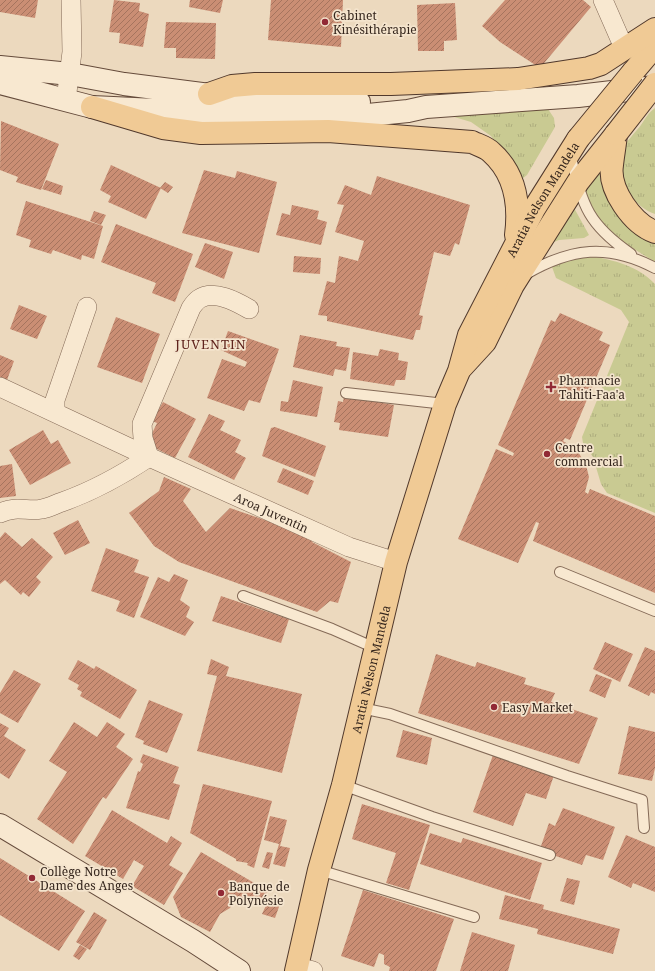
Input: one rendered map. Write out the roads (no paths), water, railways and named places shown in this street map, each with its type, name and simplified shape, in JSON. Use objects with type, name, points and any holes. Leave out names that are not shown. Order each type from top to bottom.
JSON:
[{"type":"main road","points":[[209,94],[232,86],[255,84],[399,84],[518,79],[589,68],[601,64],[655,29]]},
{"type":"main road","name":"Aratia Nelson Mandela","points":[[302,970],[319,870],[343,785],[396,562],[445,404],[459,371],[469,335],[534,209],[574,146],[655,46]]},
{"type":"main road","points":[[0,67],[70,74],[124,84],[233,98],[384,102],[426,107]]},
{"type":"main road","points":[[0,83],[92,107],[163,128],[201,133],[328,131],[472,142],[490,151],[503,166],[515,188],[518,209],[514,248]]},
{"type":"main road","name":"Aratia Nelson Mandela","points":[[459,371],[484,342],[516,280],[578,182],[655,84]]},
{"type":"main road","points":[[92,107],[313,116],[358,116],[408,111],[426,107],[578,96],[655,87]]},
{"type":"main road","points":[[616,134],[612,165],[613,180],[622,202],[629,214],[640,224],[655,232]]},
{"type":"main road","points":[[0,825],[193,941],[239,971]]},
{"type":"street","points":[[66,100],[72,47],[71,0]]},
{"type":"street","points":[[603,0],[624,48]]},
{"type":"street","points":[[0,513],[8,509],[24,508],[41,510],[79,496],[130,470],[149,457],[143,438],[142,424],[191,308],[200,299],[208,296],[227,297],[250,309]]},
{"type":"street","points":[[56,412],[55,400],[87,307]]},
{"type":"street","name":"Aroa Juventin","points":[[0,387],[149,457],[349,547],[396,562]]},
{"type":"lane","points":[[574,146],[578,182],[583,202],[601,231],[637,259],[655,268]]},
{"type":"lane","points":[[516,280],[545,263],[579,252],[616,253],[637,259]]},
{"type":"lane","points":[[346,393],[445,404]]},
{"type":"lane","points":[[560,572],[655,611]]},
{"type":"lane","points":[[243,596],[332,629],[375,648]]},
{"type":"lane","points":[[361,708],[390,714],[567,776],[642,800],[644,828]]},
{"type":"lane","points":[[343,785],[432,817],[550,855]]},
{"type":"lane","points":[[319,870],[474,917]]},
{"type":"place","name":"Cabinet Kinésithérapie","points":[[325,22]]},
{"type":"place","name":"Pharmacie Tahiti-Faa'a","points":[[551,387]]},
{"type":"place","name":"Centre commercial","points":[[547,454]]},
{"type":"place","name":"Easy Market","points":[[494,707]]},
{"type":"place","name":"Collège Notre Dame des Anges","points":[[32,878]]},
{"type":"place","name":"Banque de Polynésie","points":[[221,893]]},
{"type":"district","name":"JUVENTIN","points":[[211,344]]}]
